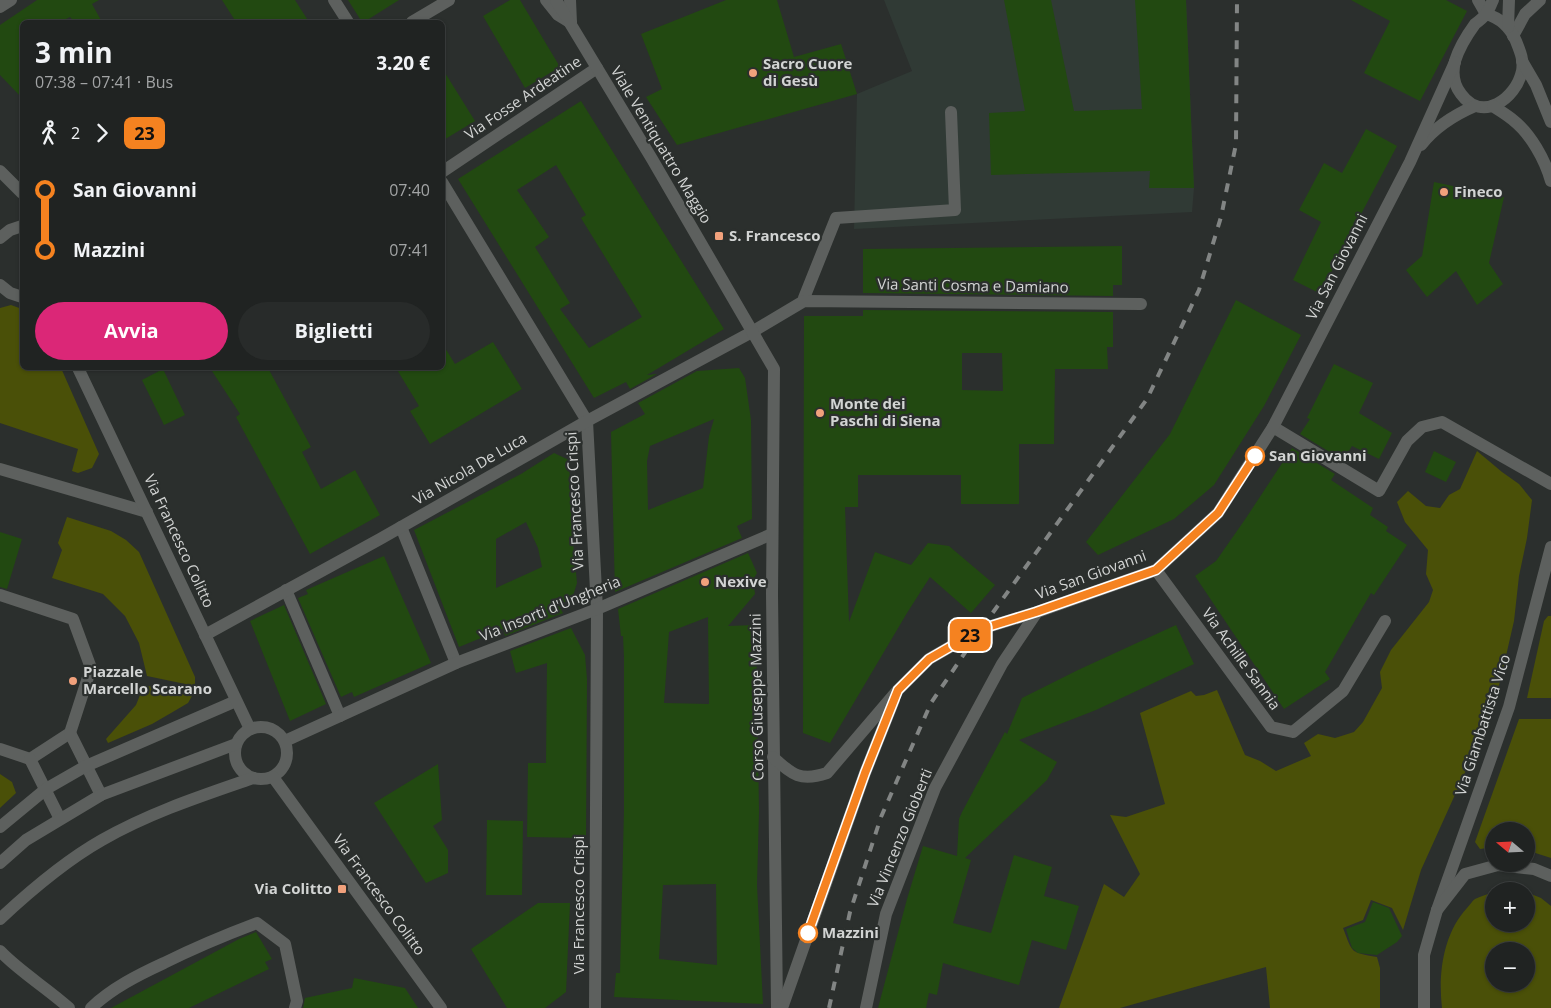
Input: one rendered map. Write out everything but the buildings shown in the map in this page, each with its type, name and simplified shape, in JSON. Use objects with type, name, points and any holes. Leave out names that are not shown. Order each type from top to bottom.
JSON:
[{"type":"street","points":[[0,7],[10,0]]},
{"type":"street","points":[[334,0],[347,20]]},
{"type":"street","points":[[415,20],[449,0]]},
{"type":"street","points":[[546,0],[558,15],[571,24]]},
{"type":"street","name":"Viale Ventiquattro Maggio","points":[[556,0],[752,332]]},
{"type":"street","points":[[570,0],[571,24]]},
{"type":"street","points":[[1478,0],[1486,14],[1494,16],[1511,32]]},
{"type":"street","points":[[1493,0],[1486,14],[1468,35],[1455,62],[1454,75],[1457,88],[1464,98],[1475,106],[1481,108],[1493,106],[1503,100],[1513,90],[1519,80],[1522,61]]},
{"type":"street","points":[[1509,0],[1511,32],[1522,61],[1536,85],[1551,122]]},
{"type":"street","points":[[1511,32],[1525,14],[1540,0]]},
{"type":"street","name":"Via San Giovanni","points":[[773,757],[787,770],[801,777],[815,777],[827,773],[898,690],[929,659],[981,629],[1156,570],[1218,513],[1273,427],[1410,162],[1455,62]]},
{"type":"street","name":"Via Fosse Ardeatine","points":[[445,170],[597,68]]},
{"type":"street","name":"Via San Giovanni","points":[[1410,162],[1422,143],[1437,128],[1455,115],[1475,106]]},
{"type":"street","points":[[1493,106],[1514,120],[1527,133],[1551,181]]},
{"type":"street","points":[[804,301],[836,218],[955,210],[951,112]]},
{"type":"street","points":[[0,171],[20,191]]},
{"type":"street","name":"Via Francesco Crispi","points":[[445,187],[587,421],[597,609],[595,1008]]},
{"type":"street","points":[[0,238],[10,230],[20,227]]},
{"type":"street","points":[[0,285],[10,293],[20,296]]},
{"type":"street","name":"Via Nicola De Luca","points":[[205,635],[401,527],[587,421],[752,332],[804,301]]},
{"type":"street","name":"Via Santi Cosma e Damiano","points":[[804,301],[1141,304]]},
{"type":"street","name":"Corso Giuseppe Mazzini","points":[[752,332],[774,369],[772,534],[773,757],[777,1008]]},
{"type":"street","name":"Via Francesco Colitto","points":[[79,370],[250,729]]},
{"type":"street","points":[[1273,427],[1379,491],[1407,442],[1422,427],[1442,422],[1551,484]]},
{"type":"street","points":[[0,469],[147,512]]},
{"type":"street","points":[[401,527],[456,663]]},
{"type":"street","name":"Via Insorti d'Ungheria","points":[[285,742],[456,663],[597,609],[772,534]]},
{"type":"street","name":"Via Giambattista Vico","points":[[1424,1008],[1424,955],[1437,910],[1509,708],[1551,547]]},
{"type":"street","name":"Via Achille Sannia","points":[[1156,570],[1272,727],[1279,729],[1293,732],[1343,691],[1385,621]]},
{"type":"street","points":[[286,590],[340,716]]},
{"type":"street","points":[[0,595],[73,619],[91,668],[70,733],[30,759]]},
{"type":"street","name":"Via Vincenzo Gioberti","points":[[866,1008],[886,914],[935,788],[1002,664],[1036,612]]},
{"type":"street","points":[[782,1008],[865,773],[898,690]]},
{"type":"street","points":[[0,827],[46,789],[86,766],[236,701]]},
{"type":"street","points":[[264,726],[270,728],[281,736],[285,742],[287,746],[287,760],[283,768],[273,777],[253,778],[245,774],[237,763],[236,744],[244,733],[250,729],[264,726]]},
{"type":"street","points":[[70,733],[101,795]]},
{"type":"street","points":[[0,863],[26,840],[101,795],[236,744]]},
{"type":"street","points":[[0,749],[30,759],[60,819]]},
{"type":"street","name":"Via Francesco Colitto","points":[[273,777],[441,1008]]},
{"type":"street","points":[[0,919],[62,866],[102,840],[180,803],[253,778]]},
{"type":"street","points":[[1437,910],[1465,874],[1498,864],[1534,870],[1551,876]]},
{"type":"street","points":[[91,1008],[102,998],[134,977],[208,942],[257,923],[285,944],[297,1001],[295,1008]]},
{"type":"street","points":[[0,951],[68,1008]]},
{"type":"shaded area","points":[[884,0],[1186,0],[1194,188],[1192,212],[854,229],[857,94],[912,71]]},
{"type":"green space","points":[[11,305],[20,308],[20,370],[62,370],[99,454],[92,468],[78,473],[72,471],[78,449],[0,423],[0,308]]},
{"type":"green space","points":[[1477,451],[1519,484],[1532,500],[1519,576],[1514,621],[1500,682],[1477,746],[1421,870],[1403,930],[1392,908],[1371,900],[1363,920],[1343,928],[1354,950],[1377,957],[1380,968],[1380,1008],[1270,1008],[1266,967],[1120,1008],[1059,1008],[1104,884],[1124,897],[1140,874],[1110,815],[1126,817],[1165,804],[1140,713],[1191,691],[1196,696],[1217,690],[1245,755],[1260,761],[1276,771],[1311,756],[1304,743],[1318,734],[1335,738],[1354,732],[1363,722],[1382,688],[1380,672],[1391,650],[1429,602],[1433,590],[1426,574],[1428,550],[1405,522],[1397,502],[1408,491],[1426,506],[1440,508],[1449,495],[1460,489]]},
{"type":"green space","points":[[67,517],[111,531],[126,540],[139,552],[195,677],[195,686],[147,676],[139,643],[125,616],[103,594],[52,578],[62,550],[58,543]]},
{"type":"green space","points":[[1548,616],[1551,616],[1551,698],[1527,698],[1544,621]]},
{"type":"green space","points":[[144,685],[192,696],[188,703],[152,724],[108,743],[106,739],[136,705]]},
{"type":"green space","points":[[1519,719],[1551,719],[1551,858],[1535,853],[1535,822],[1485,822],[1485,848],[1480,849],[1475,842]]},
{"type":"green space","points":[[0,774],[12,782],[16,793],[0,808]]},
{"type":"green space","points":[[1485,895],[1485,932],[1535,932],[1535,896],[1551,906],[1551,1008],[1442,1008],[1442,968],[1447,942],[1459,918],[1474,900]]},
{"type":"railway","points":[[829,1008],[850,912],[881,817],[931,703],[981,629],[1147,399],[1199,290],[1221,217],[1236,144],[1237,0]]},
{"type":"bus line","name":"23","points":[[808,933],[865,773],[898,690],[929,659],[981,629],[1156,570],[1218,513],[1255,456]]},
{"type":"place","name":"Sacro Cuore di Gesù","points":[[753,73]]},
{"type":"place","name":"Fineco","points":[[1444,192]]},
{"type":"place","name":"S. Francesco","points":[[719,236]]},
{"type":"place","name":"Monte dei Paschi di Siena","points":[[820,413]]},
{"type":"place","name":"San Giovanni","points":[[1255,456]]},
{"type":"place","name":"Nexive","points":[[705,582]]},
{"type":"place","name":"Piazzale Marcello Scarano","points":[[73,681]]},
{"type":"place","name":"Via Colitto","points":[[342,889]]},
{"type":"place","name":"Mazzini","points":[[808,933]]}]
